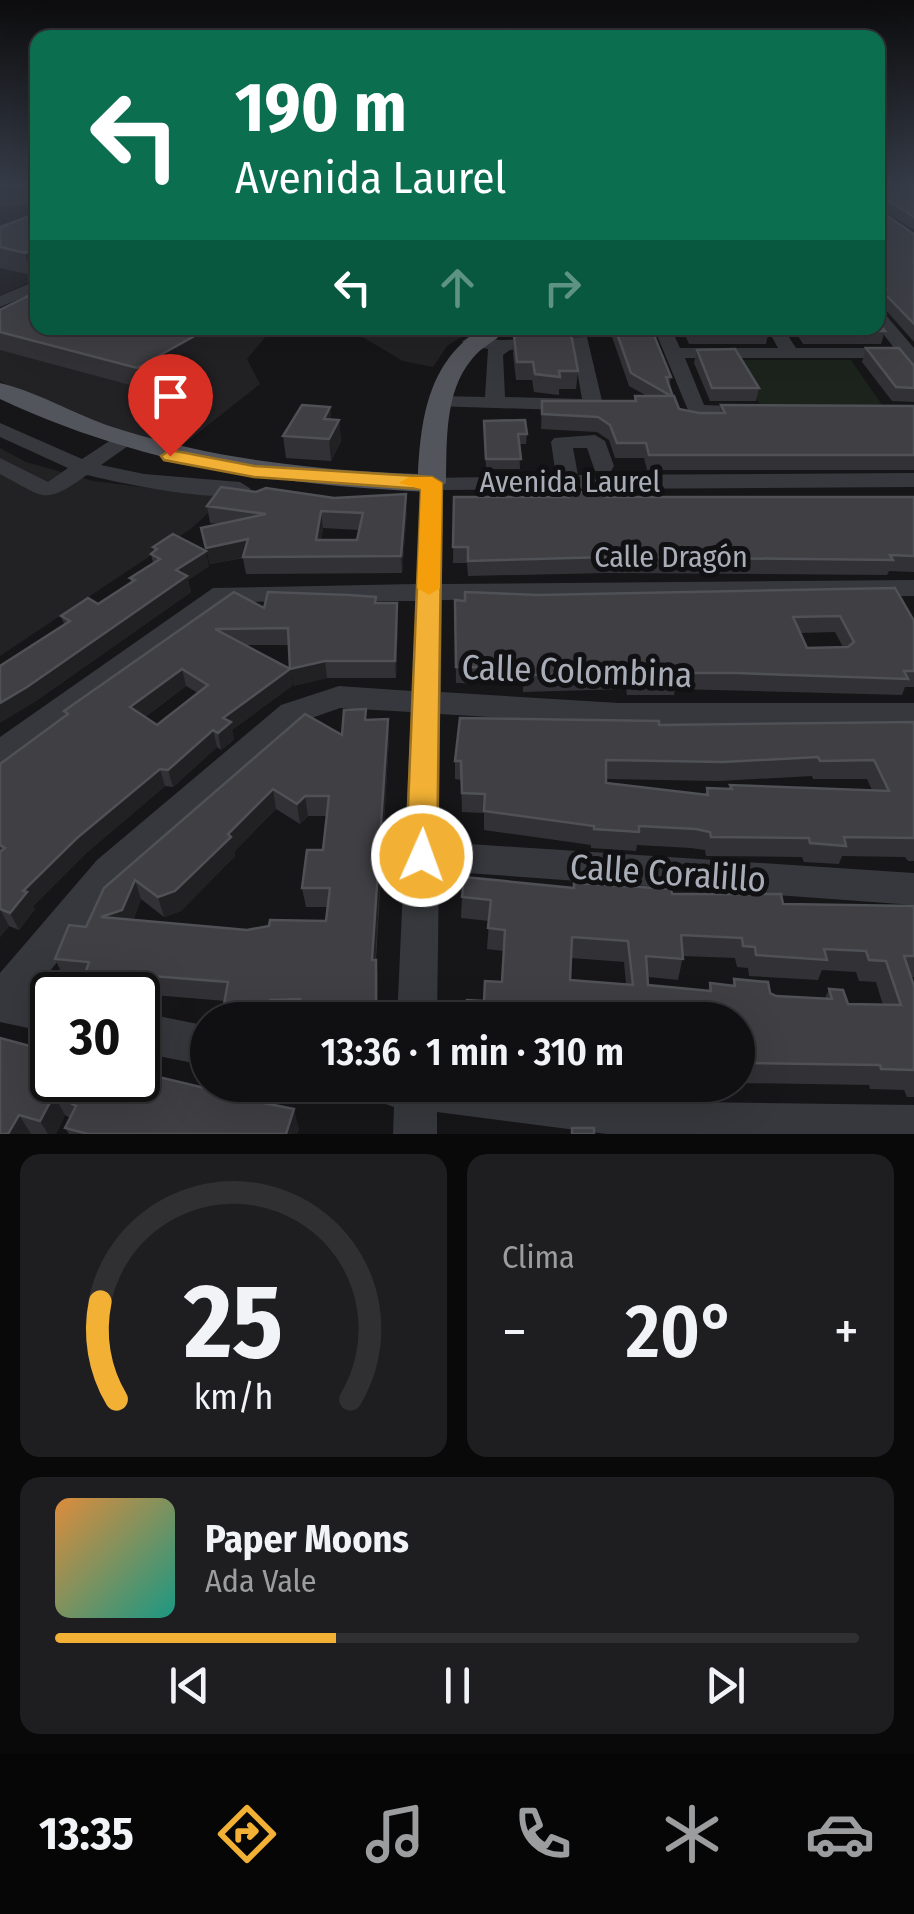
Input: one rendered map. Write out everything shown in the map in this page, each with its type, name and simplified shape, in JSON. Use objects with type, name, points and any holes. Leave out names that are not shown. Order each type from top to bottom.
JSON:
[{"type":"main road","points":[[431,492],[434,420],[454,359],[471,341],[502,336]]},
{"type":"main road","name":"Avenida Laurel","points":[[0,390],[101,456],[431,492]]},
{"type":"main road","name":"Avenida Laurel","points":[[0,412],[101,456],[240,488],[328,498],[431,492]]},
{"type":"street","points":[[0,302],[30,289]]},
{"type":"street","points":[[885,325],[912,356]]},
{"type":"street","points":[[495,404],[494,353],[502,336],[541,335]]},
{"type":"street","points":[[440,402],[593,405],[580,335]]},
{"type":"street","points":[[666,335],[697,411],[776,411]]},
{"type":"street","points":[[778,335],[790,353]]},
{"type":"street","points":[[674,353],[912,356]]},
{"type":"street","points":[[0,429],[101,456]]},
{"type":"street","points":[[0,465],[49,491],[101,456]]},
{"type":"street","points":[[567,474],[603,466],[635,466]]},
{"type":"street","name":"Avenida Laurel","points":[[431,492],[567,474],[914,480]]},
{"type":"street","points":[[418,1002],[431,492]]},
{"type":"street","name":"Avenida Laurel","points":[[431,492],[914,498]]},
{"type":"street","name":"Calle Dragón","points":[[0,752],[222,594],[914,588]]},
{"type":"street","name":"Calle Colombina","points":[[0,1002],[109,871],[292,713],[338,697],[619,714],[914,714]]},
{"type":"street","name":"Calle Coralillo","points":[[422,856],[914,889]]},
{"type":"street","points":[[0,1002],[30,1009]]},
{"type":"street","points":[[160,1036],[190,1042]]},
{"type":"street","points":[[409,1102],[414,1134]]},
{"type":"street","points":[[511,1102],[698,1129],[914,1127]]},
{"type":"shaded area","points":[[0,236],[30,236],[30,282],[0,296]]},
{"type":"shaded area","points":[[0,312],[30,325],[30,335],[267,335],[247,359],[260,384],[179,448],[91,426],[0,381]]},
{"type":"shaded area","points":[[359,335],[465,335],[447,346],[433,367],[403,361]]},
{"type":"shaded area","points":[[737,360],[851,360],[882,405],[760,405]]},
{"type":"shaded area","points":[[0,448],[26,462],[93,481],[225,497],[192,528],[0,656]]},
{"type":"building","points":[[0,236],[30,236],[30,251],[25,253],[0,247]]},
{"type":"building","points":[[885,236],[914,236],[914,324],[885,298]]},
{"type":"building","points":[[30,295],[30,335],[196,335],[137,368],[0,332],[0,310]]},
{"type":"building","points":[[571,335],[578,371],[559,371],[560,377],[535,374],[533,362],[517,362],[514,336]]},
{"type":"building","points":[[617,335],[654,335],[671,377],[666,377],[673,397],[631,373]]},
{"type":"building","points":[[866,348],[899,348],[914,366],[914,388],[896,387]]},
{"type":"building","points":[[735,349],[759,388],[712,388],[697,350]]},
{"type":"building","points":[[635,396],[674,396],[679,409],[699,413],[725,413],[721,405],[914,406],[914,455],[649,455],[646,443],[617,443],[610,425],[598,417],[542,414],[542,401],[636,401]]},
{"type":"building","points":[[302,405],[330,407],[324,419],[339,420],[329,439],[283,436]]},
{"type":"building","points":[[525,420],[527,434],[518,434],[521,459],[486,459],[484,421]]},
{"type":"building","points":[[221,487],[256,492],[266,488],[334,498],[406,494],[401,556],[243,557],[248,539],[206,548],[201,528],[266,514],[207,506]],"holes":[[[321,511],[363,513],[357,540],[316,540]]]},
{"type":"building","points":[[568,492],[604,492],[605,497],[914,497],[914,556],[890,555],[893,560],[608,557],[468,561],[468,547],[453,547],[454,497],[569,497]]},
{"type":"building","points":[[173,534],[206,551],[176,570],[187,576],[0,703],[0,666],[70,621],[61,616],[88,598],[98,604],[135,580],[130,578],[160,559],[151,554],[157,549],[153,547]]},
{"type":"building","points":[[895,588],[914,621],[914,671],[904,671],[908,679],[675,673],[677,679],[629,679],[628,673],[524,675],[524,668],[456,667],[455,600],[465,601],[465,592],[537,595]],"holes":[[[840,616],[854,642],[848,647],[807,648],[793,617]]]},
{"type":"building","points":[[234,592],[264,608],[268,592],[376,597],[375,603],[397,603],[395,661],[325,661],[290,669],[223,718],[231,722],[218,733],[213,730],[168,770],[160,769],[77,838],[23,891],[27,892],[10,913],[0,909],[0,852],[5,848],[0,845],[0,764],[68,714],[64,711]],"holes":[[[288,628],[290,669],[215,629]],[[182,669],[208,685],[157,725],[130,707]]]},
{"type":"building","points":[[366,709],[365,720],[388,719],[372,960],[376,960],[376,1002],[300,1002],[300,999],[224,1002],[228,982],[160,977],[160,972],[86,971],[89,962],[55,959],[69,925],[86,927],[104,888],[305,714],[342,735],[344,710]],"holes":[[[273,789],[297,804],[305,796],[329,796],[323,850],[307,850],[302,888],[330,888],[326,921],[270,920],[269,926],[247,930],[101,917],[122,910],[135,880],[158,897],[175,891]]]},
{"type":"building","points":[[460,718],[659,721],[659,725],[914,722],[914,838],[844,837],[846,846],[810,843],[809,838],[711,837],[710,832],[696,829],[594,829],[484,811],[485,794],[462,793],[461,761],[455,761]],"holes":[[[818,757],[820,761],[874,760],[889,791],[730,785],[732,789],[707,788],[708,795],[606,783],[606,760],[723,762]]]},
{"type":"building","points":[[464,877],[574,888],[574,883],[671,889],[672,894],[781,894],[783,904],[914,906],[914,956],[904,956],[914,986],[914,1070],[881,1069],[880,1065],[755,1063],[755,1002],[467,1002],[484,1001],[485,981],[502,982],[505,930],[488,928],[491,900],[462,897]],"holes":[[[681,935],[742,938],[743,946],[755,947],[756,955],[827,960],[824,949],[866,951],[869,960],[886,961],[901,1005],[848,1004],[843,990],[829,989],[832,999],[776,996],[770,993],[768,982],[734,979],[735,986],[710,983],[711,991],[648,985],[646,956],[683,959]],[[572,937],[628,941],[633,985],[570,980]]]},
{"type":"building","points":[[0,1038],[30,1046],[30,1102],[50,1102],[40,1121],[19,1115],[8,1134],[0,1134]]},
{"type":"building","points":[[160,1077],[190,1084],[190,1102],[259,1102],[294,1109],[286,1134],[88,1134],[65,1128],[76,1106],[68,1102],[160,1102]]},
{"type":"building","points":[[572,1128],[594,1128],[594,1134],[572,1134]]},
{"type":"slow traffic","points":[[409,483],[432,483],[429,588]]},
{"type":"route","points":[[170,456],[254,472],[432,483],[422,856]]}]
